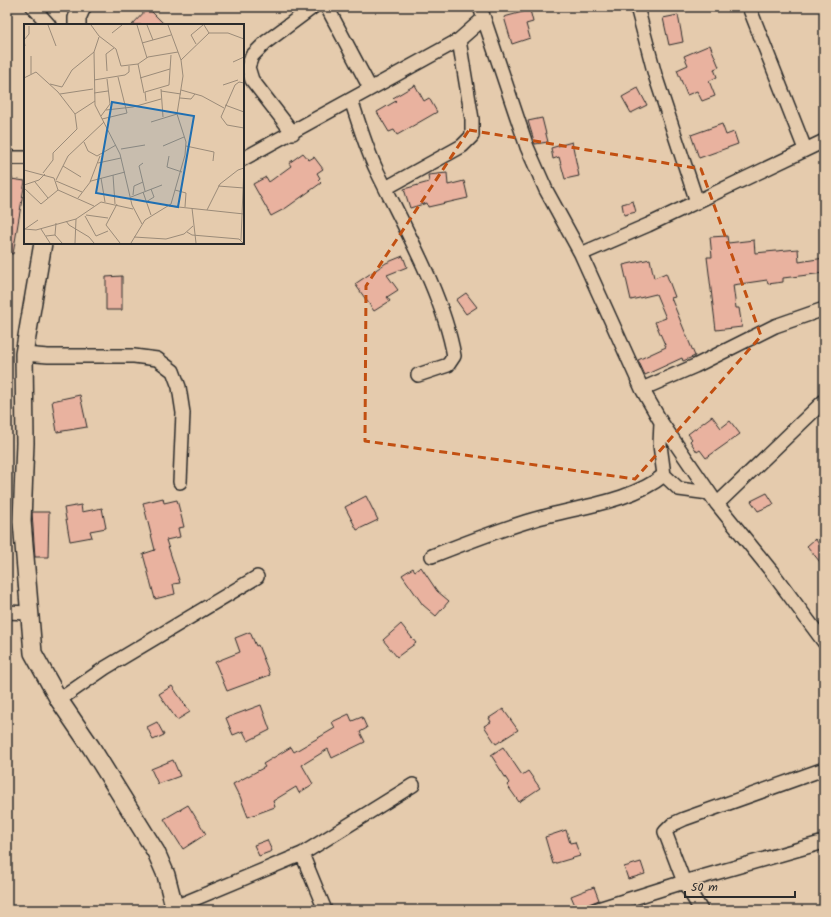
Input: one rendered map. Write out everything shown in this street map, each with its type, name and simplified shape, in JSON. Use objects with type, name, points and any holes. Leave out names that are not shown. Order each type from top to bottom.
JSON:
[{"type":"street","points":[[33,7],[48,24]]},
{"type":"street","points":[[77,24],[77,18],[82,7]]},
{"type":"street","points":[[293,133],[252,80],[248,67],[252,56],[266,42],[313,7]]},
{"type":"street","points":[[327,7],[370,88]]},
{"type":"street","points":[[637,7],[658,82],[698,202]]},
{"type":"street","points":[[749,7],[805,149]]},
{"type":"street","points":[[244,158],[293,133],[370,88],[459,40],[482,13]]},
{"type":"street","points":[[482,13],[527,147],[546,190],[581,254],[642,388],[661,422],[716,504],[772,572],[824,642]]},
{"type":"street","points":[[386,188],[462,146],[472,136],[473,128],[459,40]]},
{"type":"street","points":[[351,100],[376,170],[386,188],[426,275],[451,339],[454,356],[448,365],[418,375]]},
{"type":"street","points":[[581,254],[698,202],[824,141]]},
{"type":"street","points":[[7,158],[24,158]]},
{"type":"street","points":[[42,244],[24,354],[25,443],[22,521],[28,613],[33,653],[59,700],[91,747],[156,852],[166,875],[175,909],[302,854],[413,785]]},
{"type":"street","points":[[642,388],[695,366],[775,326],[824,309]]},
{"type":"street","points":[[24,354],[48,356],[134,356],[157,359],[173,371],[179,386],[183,413],[180,482]]},
{"type":"street","points":[[716,504],[824,401]]},
{"type":"street","points":[[661,422],[660,445],[664,475],[679,489],[709,493]]},
{"type":"street","points":[[432,556],[532,520],[631,494],[655,483],[664,475]]},
{"type":"street","points":[[59,700],[105,668],[257,577]]},
{"type":"street","points":[[7,612],[28,613]]},
{"type":"street","points":[[701,910],[684,882],[665,832],[672,824],[824,769]]},
{"type":"street","points":[[595,910],[684,882],[824,842]]},
{"type":"street","points":[[302,854],[325,910]]},
{"type":"highlighted area","points":[[469,130],[701,169],[761,336],[635,479],[365,441],[366,286]]},
{"type":"building","points":[[148,8],[164,24],[133,24]]},
{"type":"building","points":[[530,10],[533,22],[526,24],[530,38],[512,44],[504,17]]},
{"type":"building","points":[[678,15],[683,42],[669,45],[663,18]]},
{"type":"building","points":[[710,45],[719,67],[714,69],[717,77],[709,81],[715,96],[702,101],[697,91],[687,95],[677,70],[688,65],[684,56]]},
{"type":"building","points":[[415,85],[424,101],[429,98],[437,112],[397,135],[394,130],[389,132],[377,112],[396,101],[393,98]]},
{"type":"building","points":[[638,88],[647,105],[631,113],[622,97]]},
{"type":"building","points":[[542,118],[548,142],[535,144],[528,121]]},
{"type":"building","points":[[722,124],[726,135],[734,132],[738,144],[699,158],[691,135]]},
{"type":"building","points":[[572,142],[579,176],[565,179],[559,157],[553,159],[551,148]]},
{"type":"building","points":[[303,153],[309,160],[314,157],[323,169],[317,173],[320,178],[318,180],[321,183],[286,208],[271,216],[253,184],[266,177],[269,182],[291,166],[289,163]]},
{"type":"building","points":[[447,173],[448,185],[464,181],[468,198],[428,207],[427,203],[410,208],[404,189],[429,182],[428,175]]},
{"type":"building","points":[[11,179],[24,181],[13,254],[7,253],[7,200]]},
{"type":"building","points":[[633,201],[636,212],[624,215],[622,204]]},
{"type":"building","points":[[727,236],[728,243],[754,240],[755,253],[798,249],[799,262],[824,258],[824,273],[783,278],[783,282],[768,284],[767,280],[733,285],[736,308],[739,308],[742,327],[716,330],[707,257],[712,257],[710,237]]},
{"type":"building","points":[[403,256],[407,267],[387,275],[398,290],[387,297],[390,301],[374,311],[355,284],[386,263]]},
{"type":"building","points":[[650,259],[654,278],[666,273],[675,297],[671,298],[695,356],[683,361],[682,358],[645,375],[638,360],[666,347],[655,322],[666,318],[656,294],[631,300],[623,265]]},
{"type":"building","points":[[122,276],[122,310],[106,310],[106,277]]},
{"type":"building","points":[[466,293],[477,307],[466,314],[456,300]]},
{"type":"building","points":[[80,395],[87,427],[57,432],[52,401]]},
{"type":"building","points":[[712,416],[721,428],[730,421],[740,434],[706,458],[700,450],[697,452],[690,441],[692,439],[688,434]]},
{"type":"building","points":[[767,493],[774,504],[758,511],[751,501]]},
{"type":"building","points":[[366,496],[378,520],[357,530],[345,507]]},
{"type":"building","points":[[163,498],[164,503],[177,500],[184,527],[178,528],[180,537],[166,540],[180,583],[173,584],[175,594],[155,599],[143,554],[155,550],[143,503]]},
{"type":"building","points":[[81,505],[82,512],[102,508],[106,528],[90,531],[92,537],[70,541],[64,508]]},
{"type":"building","points":[[32,512],[49,512],[48,557],[35,557]]},
{"type":"building","points":[[815,539],[824,550],[824,567],[807,546]]},
{"type":"building","points":[[421,567],[437,591],[449,601],[436,616],[423,605],[402,575],[413,568],[415,571]]},
{"type":"building","points":[[401,624],[416,643],[397,657],[383,640]]},
{"type":"building","points":[[250,632],[256,646],[258,645],[270,675],[227,691],[215,662],[240,652],[235,638]]},
{"type":"building","points":[[172,686],[190,712],[177,720],[159,694]]},
{"type":"building","points":[[261,705],[270,730],[248,741],[243,731],[233,735],[226,718]]},
{"type":"building","points":[[503,709],[518,730],[496,744],[484,726],[491,722],[489,718]]},
{"type":"building","points":[[349,714],[352,721],[362,717],[367,728],[360,732],[365,742],[332,758],[328,749],[302,765],[313,784],[299,793],[296,787],[273,801],[275,807],[248,817],[239,794],[233,784],[265,767],[263,764],[291,747],[294,752],[335,728],[332,722]]},
{"type":"building","points":[[157,722],[164,735],[153,740],[147,727]]},
{"type":"building","points":[[503,747],[522,775],[528,771],[540,788],[519,802],[507,785],[509,783],[491,755]]},
{"type":"building","points":[[173,760],[180,776],[158,784],[151,769]]},
{"type":"building","points":[[188,805],[206,834],[183,849],[164,819]]},
{"type":"building","points":[[566,830],[570,843],[575,842],[580,856],[553,864],[545,837]]},
{"type":"building","points":[[267,840],[272,851],[259,856],[254,845]]},
{"type":"building","points":[[641,862],[645,874],[628,879],[624,867]]},
{"type":"building","points":[[594,887],[599,900],[589,904],[587,908],[577,910],[571,896]]}]
